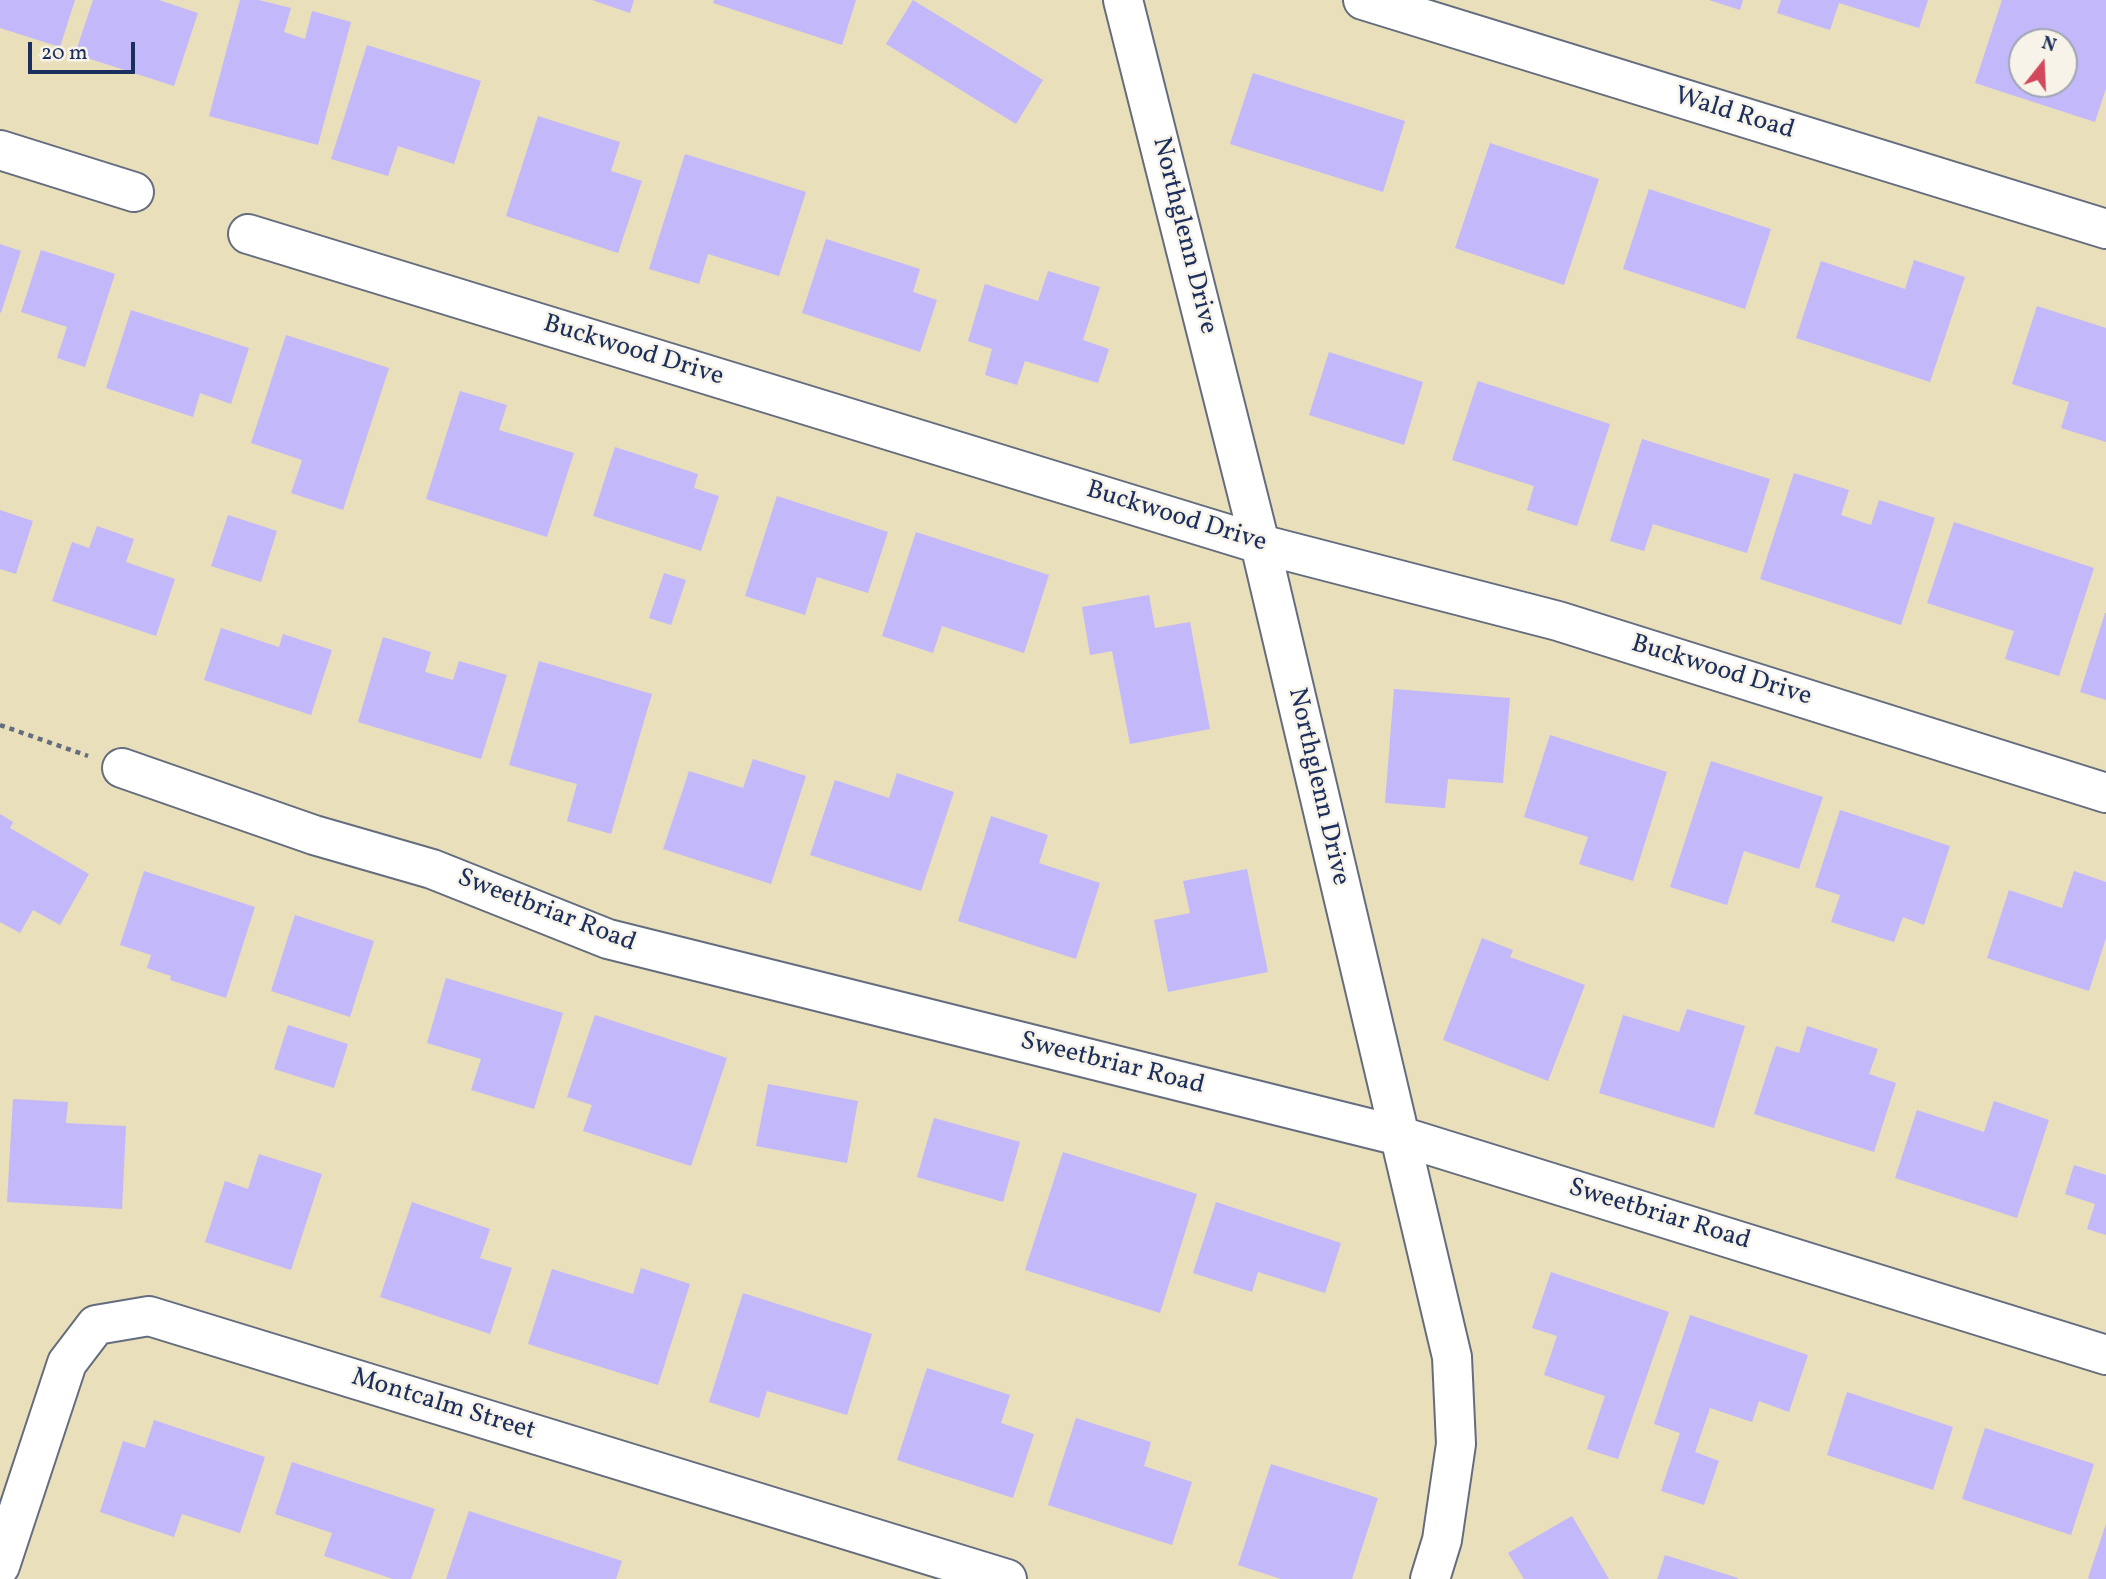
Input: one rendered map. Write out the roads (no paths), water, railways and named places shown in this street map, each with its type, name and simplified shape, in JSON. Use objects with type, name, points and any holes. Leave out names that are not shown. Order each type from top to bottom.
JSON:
[{"type":"street","name":"Northglenn Drive","points":[[1123,0],[1260,544],[1452,1357],[1456,1444],[1442,1541],[1430,1579]]},
{"type":"street","name":"Wald Road","points":[[1363,0],[2106,229]]},
{"type":"street","points":[[0,150],[134,192]]},
{"type":"street","name":"Buckwood Drive","points":[[248,234],[1260,544],[1558,621],[2106,793]]},
{"type":"street","name":"Sweetbriar Road","points":[[122,768],[314,835],[432,869],[608,939],[1400,1136],[2106,1355]]},
{"type":"street","name":"Montcalm Street","points":[[5,1550],[67,1363],[96,1325],[149,1316],[1007,1579]]}]
